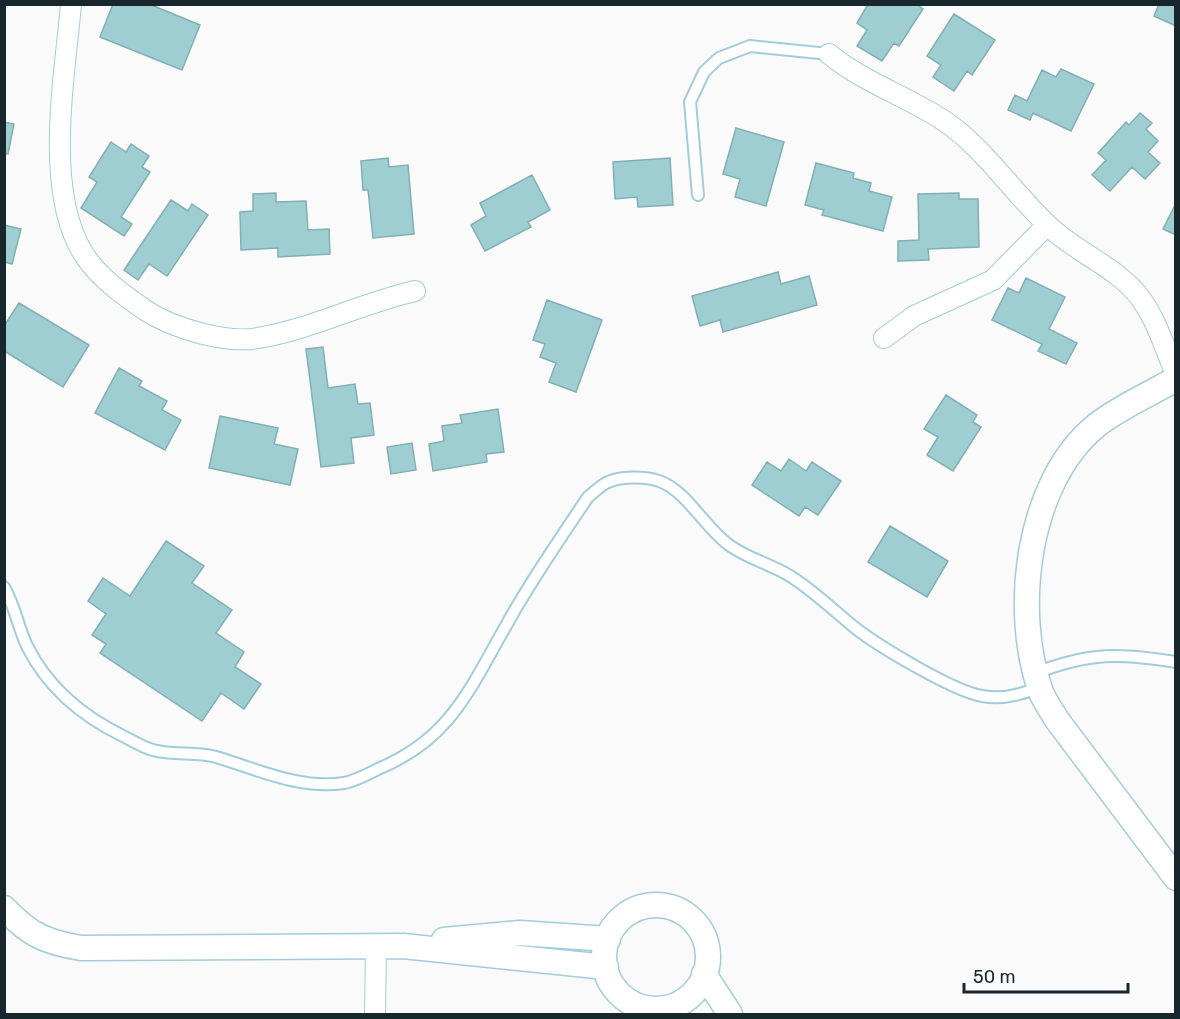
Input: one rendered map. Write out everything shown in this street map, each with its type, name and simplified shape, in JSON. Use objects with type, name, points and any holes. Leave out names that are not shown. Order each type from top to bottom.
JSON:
[{"type":"street","points":[[71,4],[60,184],[70,224],[88,262],[119,293],[161,320],[205,335],[256,339],[309,326],[380,299],[415,291]]},
{"type":"street","points":[[829,54],[860,76],[902,96],[970,141],[1047,225],[1121,280],[1140,298],[1176,374]]},
{"type":"street","points":[[884,338],[914,316],[993,280],[1047,225]]},
{"type":"street","points":[[1176,379],[1096,426],[1064,462],[1044,500],[1030,553],[1027,620],[1038,680],[1057,720],[1176,878]]},
{"type":"street","points":[[659,905],[676,909],[692,918],[702,933],[707,950],[704,974],[693,993],[693,1006],[646,1008],[630,1002],[617,991],[608,977],[606,967],[608,939],[613,927],[626,914],[642,907],[659,905]]},
{"type":"street","points":[[4,908],[20,924],[49,943],[81,948],[403,946],[606,967]]},
{"type":"street","points":[[403,946],[520,933],[608,939]]},
{"type":"street","points":[[375,1014],[376,946]]},
{"type":"street","points":[[704,974],[730,1014]]},
{"type":"lane","points":[[698,195],[690,102],[704,72],[719,58],[750,46],[829,54]]},
{"type":"lane","points":[[4,587],[26,645],[50,683],[69,702],[104,727],[151,750],[170,754],[215,756],[262,773],[309,783],[345,783],[393,763],[432,736],[458,709],[475,684],[507,623],[588,497],[607,482],[634,477],[660,481],[678,492],[711,530],[730,546],[755,561],[788,574],[828,603],[855,627],[914,664],[981,696],[1019,696],[1038,680],[1089,656],[1119,654],[1176,662]]},
{"type":"building","points":[[113,4],[149,4],[200,25],[182,70],[100,37]]},
{"type":"building","points":[[868,4],[916,4],[923,9],[899,46],[894,43],[882,61],[857,46],[867,30],[857,23]]},
{"type":"building","points":[[1159,4],[1176,4],[1176,26],[1154,16]]},
{"type":"building","points":[[954,14],[995,40],[972,75],[967,71],[954,91],[933,77],[941,65],[927,56]]},
{"type":"building","points":[[1061,69],[1094,84],[1071,131],[1033,113],[1030,120],[1008,110],[1015,95],[1027,101],[1042,70],[1056,77]]},
{"type":"building","points":[[1140,113],[1152,123],[1146,129],[1158,141],[1148,152],[1160,163],[1145,179],[1132,167],[1110,191],[1092,175],[1106,160],[1098,153],[1126,122],[1129,125]]},
{"type":"building","points":[[4,122],[14,124],[8,154],[4,153]]},
{"type":"building","points":[[736,128],[784,142],[766,206],[735,197],[740,179],[723,174]]},
{"type":"building","points":[[111,142],[126,152],[131,144],[149,156],[142,167],[150,172],[121,217],[132,224],[124,236],[81,208],[97,182],[89,177]]},
{"type":"building","points":[[388,158],[389,167],[408,165],[414,234],[373,238],[368,190],[363,190],[361,161]]},
{"type":"building","points":[[670,158],[673,205],[638,207],[637,197],[615,199],[613,162]]},
{"type":"building","points":[[816,163],[854,173],[853,178],[871,183],[869,191],[892,197],[883,231],[822,215],[824,210],[805,205]]},
{"type":"building","points":[[532,175],[550,210],[528,222],[531,227],[485,251],[471,225],[486,216],[480,203]]},
{"type":"building","points":[[276,193],[276,202],[306,201],[308,230],[329,229],[330,254],[278,257],[278,248],[241,250],[240,212],[253,211],[253,194]]},
{"type":"building","points":[[959,193],[959,199],[978,199],[979,247],[928,249],[929,260],[898,261],[898,241],[919,240],[918,194]]},
{"type":"building","points":[[171,200],[188,211],[192,204],[208,215],[167,276],[149,264],[138,280],[124,270]]},
{"type":"building","points":[[1176,203],[1176,235],[1163,229]]},
{"type":"building","points":[[4,225],[21,229],[12,264],[4,262]]},
{"type":"building","points":[[778,272],[781,284],[809,276],[817,305],[723,332],[720,320],[700,326],[692,296]]},
{"type":"building","points":[[1026,278],[1065,297],[1049,329],[1077,343],[1066,364],[1038,351],[1042,344],[992,320],[1008,288],[1019,293]]},
{"type":"building","points":[[547,300],[602,320],[576,392],[549,382],[556,363],[540,357],[545,344],[533,340]]},
{"type":"building","points":[[19,303],[89,345],[63,387],[4,351],[4,326]]},
{"type":"building","points":[[323,347],[328,388],[355,384],[358,404],[370,403],[374,435],[351,438],[354,463],[321,467],[306,349]]},
{"type":"building","points":[[119,368],[142,381],[139,386],[167,401],[162,410],[181,420],[165,450],[95,413]]},
{"type":"building","points":[[946,395],[977,415],[973,422],[981,427],[953,471],[927,455],[938,437],[924,429]]},
{"type":"building","points":[[498,409],[504,452],[486,454],[487,462],[433,471],[429,444],[444,441],[442,426],[462,423],[460,415]]},
{"type":"building","points":[[220,416],[278,428],[274,444],[298,449],[290,485],[209,468]]},
{"type":"building","points":[[412,443],[416,470],[391,474],[387,447]]},
{"type":"building","points":[[789,459],[806,471],[812,462],[841,481],[818,515],[805,507],[799,516],[752,485],[767,462],[781,471]]},
{"type":"building","points":[[890,526],[948,561],[927,597],[868,562]]},
{"type":"building","points":[[166,541],[204,566],[192,583],[232,610],[216,633],[244,652],[235,667],[261,684],[244,709],[221,693],[202,721],[100,653],[106,644],[92,635],[106,614],[88,601],[103,578],[130,596]]}]
